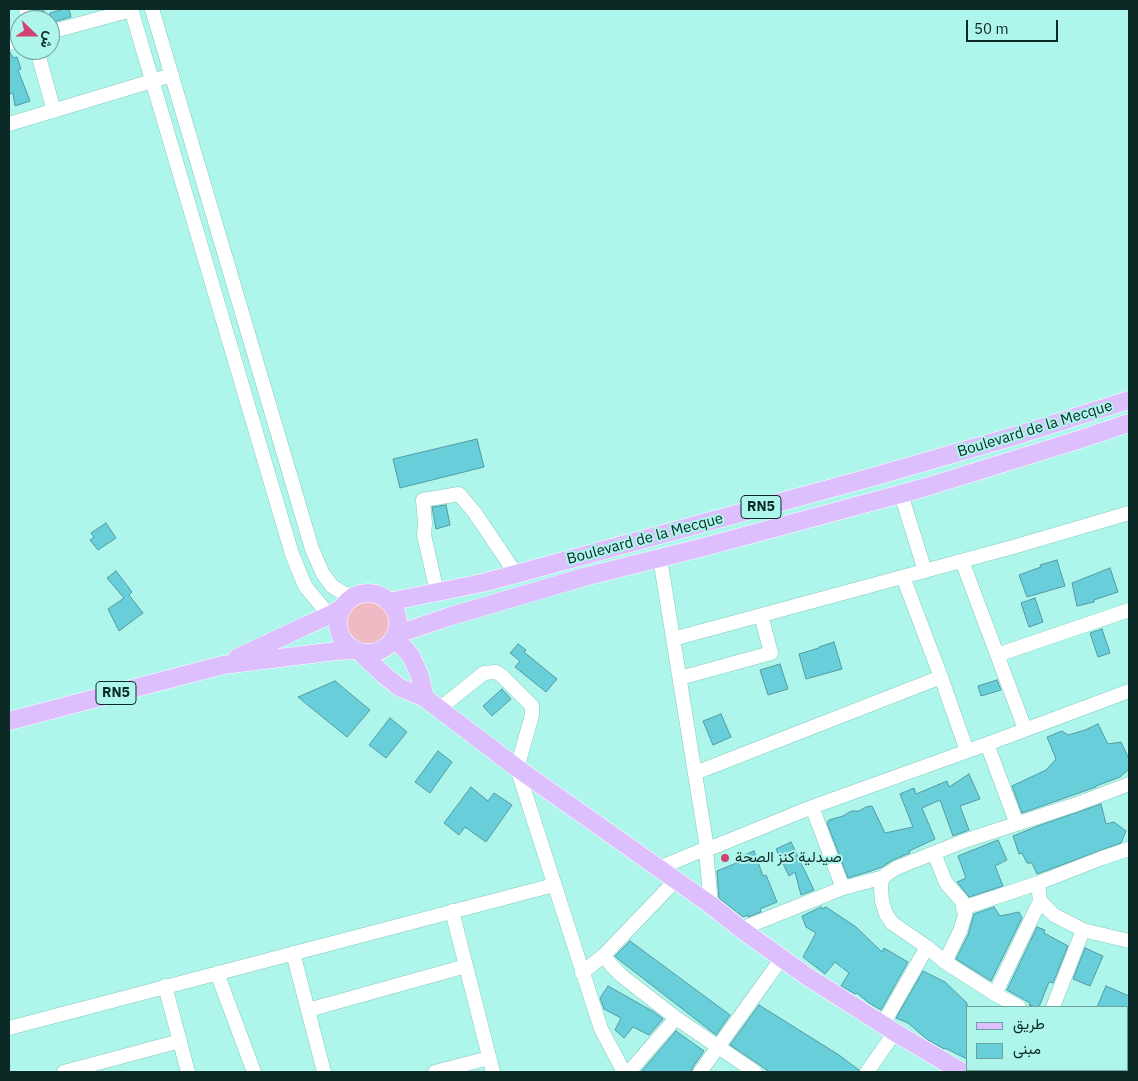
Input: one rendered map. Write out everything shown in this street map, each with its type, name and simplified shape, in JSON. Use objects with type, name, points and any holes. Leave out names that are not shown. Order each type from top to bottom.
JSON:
[{"type":"main road","name":"Boulevard de la Mecque","points":[[388,602],[482,583],[870,478],[1129,401]]},
{"type":"main road","name":"Boulevard de la Mecque","points":[[223,665],[336,651],[370,653],[379,651],[387,646],[394,637],[448,617],[575,580],[901,494],[1129,423]]},
{"type":"main road","points":[[356,596],[373,594],[381,597],[394,609],[397,617],[394,637],[411,656],[416,666],[422,683],[424,698]]},
{"type":"main road","name":"RN5","points":[[9,721],[223,665],[305,626],[337,616],[348,601],[356,596]]},
{"type":"main road","points":[[337,616],[340,635],[345,643],[358,651],[399,687],[424,698],[808,977],[962,1072]]},
{"type":"street","points":[[60,29],[131,9],[292,554],[305,586],[337,616]]},
{"type":"street","points":[[152,9],[312,549],[332,586],[343,593],[356,596]]},
{"type":"street","points":[[40,60],[54,111]]},
{"type":"street","points":[[9,124],[172,75]]},
{"type":"street","points":[[437,592],[424,535],[423,500],[459,494],[475,513],[516,574]]},
{"type":"street","points":[[901,494],[924,571]]},
{"type":"street","points":[[673,639],[1013,547],[1129,513]]},
{"type":"street","points":[[660,558],[707,849],[711,905]]},
{"type":"street","points":[[962,561],[1025,729]]},
{"type":"street","points":[[902,577],[968,751]]},
{"type":"street","points":[[997,655],[1129,610]]},
{"type":"street","points":[[680,678],[771,653],[761,615]]},
{"type":"street","points":[[439,709],[484,673],[496,672],[532,706],[532,715],[518,768],[601,1029],[624,1072]]},
{"type":"street","points":[[695,773],[941,676]]},
{"type":"street","points":[[659,868],[812,807],[1129,690]]},
{"type":"street","points":[[987,744],[1017,824]]},
{"type":"street","points":[[1017,1006],[945,962],[892,923],[886,914],[882,901],[882,882],[884,877],[896,868],[964,841],[1077,804],[1129,784]]},
{"type":"street","points":[[812,807],[843,888]]},
{"type":"street","points":[[964,908],[1129,849]]},
{"type":"street","points":[[934,853],[946,883],[962,901],[965,915],[945,962]]},
{"type":"street","points":[[741,929],[843,888],[884,877]]},
{"type":"street","points":[[582,973],[604,955],[676,880]]},
{"type":"street","points":[[995,994],[1040,901],[1038,883]]},
{"type":"street","points":[[9,1028],[554,885]]},
{"type":"street","points":[[1040,901],[1054,915],[1083,930],[1129,941]]},
{"type":"street","points":[[452,911],[493,1072]]},
{"type":"street","points":[[1052,1006],[1083,930]]},
{"type":"street","points":[[867,1072],[927,947]]},
{"type":"street","points":[[292,953],[324,1072]]},
{"type":"street","points":[[604,955],[622,976],[676,1018],[755,1072]]},
{"type":"street","points":[[700,1072],[782,958]]},
{"type":"street","points":[[308,1010],[466,966]]},
{"type":"street","points":[[217,973],[254,1072]]},
{"type":"street","points":[[166,986],[188,1072]]},
{"type":"street","points":[[629,1072],[676,1018]]},
{"type":"street","points":[[64,1072],[180,1041]]},
{"type":"street","points":[[435,1072],[489,1058]]},
{"type":"shaded area","points":[[362,597],[372,597],[385,604],[392,617],[392,627],[385,640],[372,647],[362,647],[353,643],[346,636],[342,627],[342,617],[346,608],[353,601]]},
{"type":"building","points":[[69,9],[71,17],[60,20],[60,10]]},
{"type":"building","points":[[10,52],[10,60],[18,60],[21,69],[18,70],[30,101],[15,106],[13,93],[9,94]]},
{"type":"building","points":[[477,439],[484,467],[400,488],[393,459]]},
{"type":"building","points":[[446,505],[450,525],[436,529],[432,507]]},
{"type":"building","points":[[106,523],[116,538],[98,550],[90,540],[94,537],[91,533]]},
{"type":"building","points":[[1057,560],[1065,586],[1027,597],[1019,575],[1041,567],[1040,565]]},
{"type":"building","points":[[1110,568],[1118,592],[1094,600],[1094,602],[1077,606],[1072,583]]},
{"type":"building","points":[[116,571],[132,592],[129,595],[143,613],[119,631],[108,609],[124,598],[107,578]]},
{"type":"building","points":[[1035,598],[1043,622],[1029,627],[1021,603]]},
{"type":"building","points":[[1102,629],[1110,653],[1098,657],[1090,633]]},
{"type":"building","points":[[834,642],[842,669],[806,679],[799,654]]},
{"type":"building","points":[[518,644],[526,650],[524,652],[557,679],[546,692],[515,667],[520,661],[510,653]]},
{"type":"building","points":[[780,664],[788,689],[768,695],[760,670]]},
{"type":"building","points":[[997,680],[1001,690],[981,696],[978,686]]},
{"type":"building","points":[[335,681],[370,710],[347,737],[298,697]]},
{"type":"building","points":[[502,689],[511,699],[492,716],[483,706]]},
{"type":"building","points":[[721,714],[731,737],[713,745],[703,721]]},
{"type":"building","points":[[390,718],[407,732],[386,758],[369,745]]},
{"type":"building","points":[[1098,724],[1108,744],[1121,742],[1129,759],[1129,769],[1120,777],[1096,787],[1022,813],[1012,786],[1046,770],[1056,759],[1047,737],[1062,731],[1068,735]]},
{"type":"building","points":[[438,751],[452,762],[430,793],[415,782]]},
{"type":"building","points":[[969,774],[980,799],[960,806],[969,830],[953,836],[940,800],[922,808],[935,839],[909,851],[910,853],[882,867],[848,878],[827,823],[829,820],[843,816],[851,811],[859,811],[872,806],[885,833],[913,827],[900,794],[914,788],[916,794],[947,781],[949,787]]},
{"type":"building","points":[[471,787],[488,801],[494,793],[512,805],[486,842],[465,827],[459,835],[444,823]]},
{"type":"building","points":[[1101,804],[1106,824],[1114,822],[1126,831],[1121,843],[1037,874],[1032,863],[1027,863],[1022,853],[1019,854],[1013,836]]},
{"type":"building","points":[[998,840],[1007,860],[995,866],[1003,886],[969,897],[957,882],[966,878],[958,856]]},
{"type":"building","points":[[791,842],[814,890],[801,895],[795,872],[789,876],[776,849]]},
{"type":"building","points":[[754,851],[763,876],[766,875],[777,902],[760,909],[761,912],[743,917],[719,898],[717,871],[739,862],[737,858]]},
{"type":"building","points":[[821,907],[822,909],[826,907],[856,927],[882,952],[884,948],[908,962],[881,1010],[857,993],[855,994],[841,986],[849,973],[835,962],[825,974],[803,957],[816,933],[806,927],[802,916]]},
{"type":"building","points":[[994,907],[1000,916],[1019,912],[1022,918],[991,981],[956,959],[968,935],[974,914]]},
{"type":"building","points":[[1037,927],[1045,930],[1044,933],[1068,946],[1053,983],[1049,982],[1039,1006],[1029,1005],[1030,1003],[1007,990]]},
{"type":"building","points":[[630,941],[730,1015],[716,1035],[615,956]]},
{"type":"building","points":[[1085,948],[1103,956],[1090,986],[1073,979]]},
{"type":"building","points":[[923,971],[945,982],[967,1003],[966,1058],[928,1040],[908,1023],[896,1018]]},
{"type":"building","points":[[608,986],[663,1019],[649,1035],[633,1027],[624,1038],[615,1030],[621,1018],[604,1009],[600,998]]},
{"type":"building","points":[[1106,986],[1129,996],[1129,1007],[1097,1006]]},
{"type":"building","points":[[759,1005],[839,1055],[859,1070],[858,1072],[769,1072],[730,1045]]},
{"type":"building","points":[[676,1031],[704,1051],[691,1072],[641,1072]]},
{"type":"place","name":"صيدلية كنز الصحة","points":[[725,858]]}]
